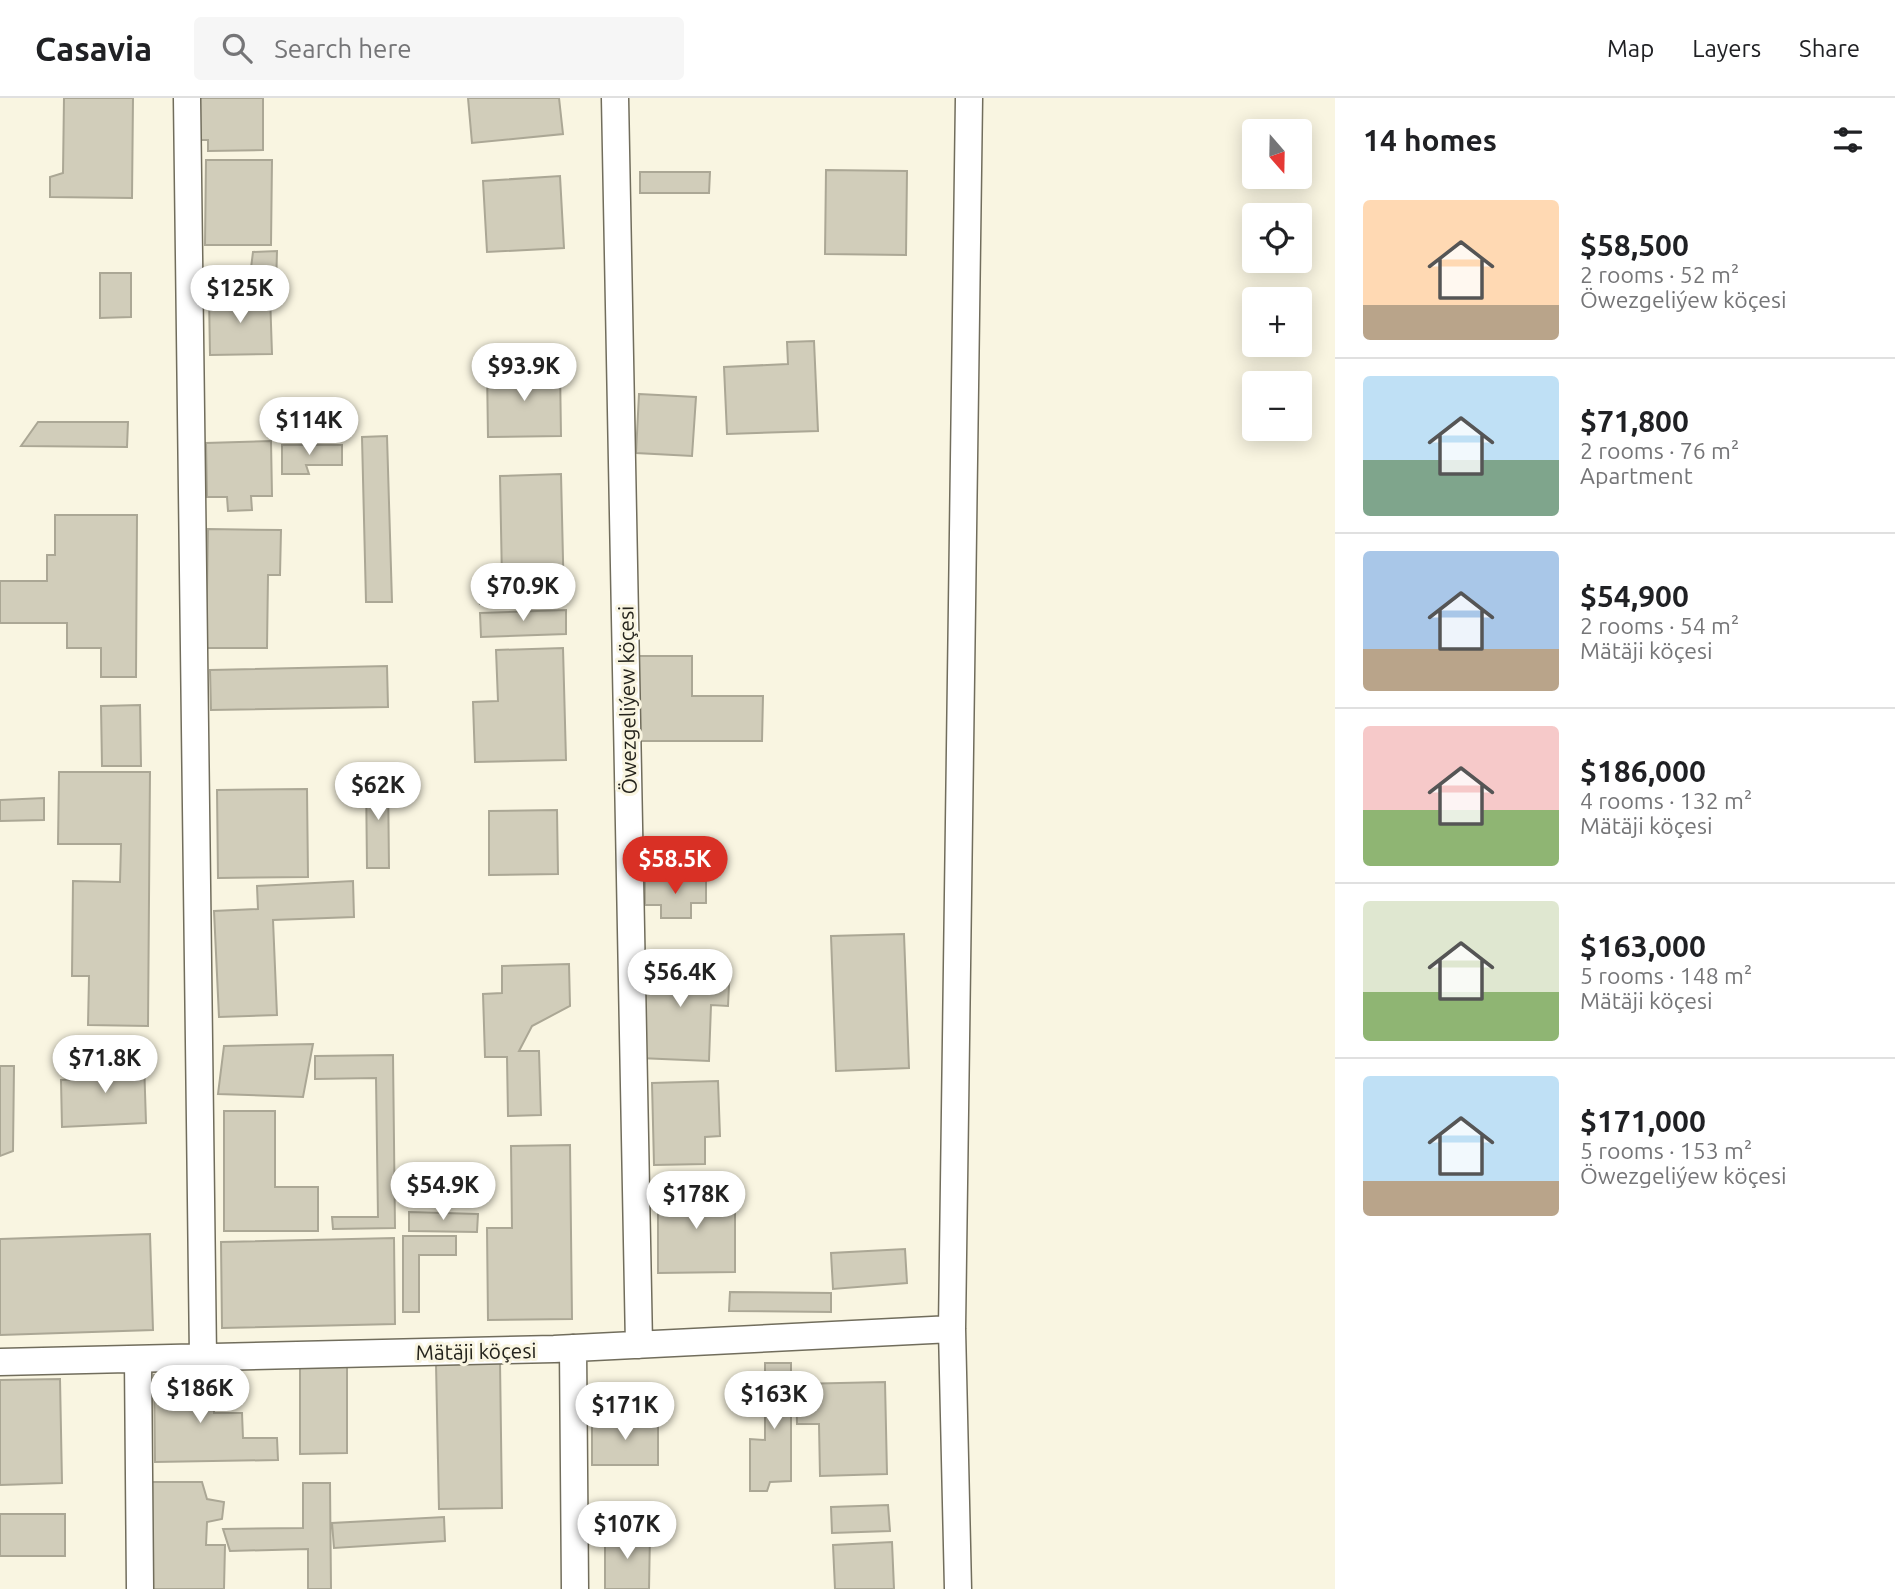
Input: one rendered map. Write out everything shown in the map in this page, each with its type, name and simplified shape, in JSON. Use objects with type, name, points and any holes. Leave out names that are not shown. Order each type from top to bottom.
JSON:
[{"type":"street","points":[[187,98],[203,1357]]},
{"type":"street","name":"Öwezgeliýew köçesi","points":[[615,98],[639,1345]]},
{"type":"street","points":[[958,1589],[952,1329],[969,98]]},
{"type":"street","name":"Mätäji köçesi","points":[[0,1362],[573,1348],[952,1329]]},
{"type":"street","points":[[573,1348],[575,1589]]},
{"type":"street","points":[[138,1359],[141,1589]]},
{"type":"building","points":[[64,98],[133,98],[132,198],[50,197],[50,177],[63,173]]},
{"type":"building","points":[[198,98],[263,98],[263,150],[208,151],[208,140],[198,140]]},
{"type":"building","points":[[468,98],[559,98],[563,134],[472,143]]},
{"type":"building","points":[[206,160],[272,160],[271,245],[205,245]]},
{"type":"building","points":[[826,170],[907,171],[906,255],[825,254]]},
{"type":"building","points":[[640,172],[710,172],[709,193],[640,193]]},
{"type":"building","points":[[560,176],[564,248],[487,252],[483,181]]},
{"type":"building","points":[[277,251],[276,288],[206,290],[209,270],[251,268],[253,252]]},
{"type":"building","points":[[100,273],[131,273],[131,317],[100,318]]},
{"type":"building","points":[[270,295],[272,354],[210,355],[209,296]]},
{"type":"building","points":[[814,341],[818,431],[727,434],[724,367],[788,364],[787,342]]},
{"type":"building","points":[[487,369],[560,369],[561,436],[488,437]]},
{"type":"building","points":[[639,394],[696,397],[692,456],[636,453]]},
{"type":"building","points":[[38,422],[128,422],[127,447],[21,446]]},
{"type":"building","points":[[387,436],[392,602],[366,602],[362,437]]},
{"type":"building","points":[[271,441],[272,496],[251,496],[252,510],[228,511],[227,497],[207,497],[206,443]]},
{"type":"building","points":[[282,445],[342,445],[342,465],[306,465],[309,474],[282,474]]},
{"type":"building","points":[[561,474],[564,602],[480,604],[479,581],[502,580],[500,476]]},
{"type":"building","points":[[55,515],[137,515],[136,677],[101,677],[101,648],[67,648],[67,623],[0,623],[0,581],[47,581],[47,555],[55,555]]},
{"type":"building","points":[[208,529],[281,530],[280,575],[268,575],[267,648],[206,648]]},
{"type":"building","points":[[566,610],[566,634],[481,637],[480,613]]},
{"type":"building","points":[[563,648],[566,760],[475,762],[473,702],[498,701],[496,650]]},
{"type":"building","points":[[639,656],[692,656],[692,696],[763,696],[762,741],[638,741]]},
{"type":"building","points":[[387,666],[388,707],[211,710],[210,670]]},
{"type":"building","points":[[140,705],[141,766],[102,766],[101,706]]},
{"type":"building","points":[[59,772],[150,772],[148,1026],[88,1025],[89,976],[72,976],[73,881],[120,882],[121,844],[58,844]]},
{"type":"building","points":[[366,776],[388,776],[389,868],[367,868]]},
{"type":"building","points":[[307,789],[308,877],[218,878],[217,790]]},
{"type":"building","points":[[44,798],[44,820],[0,821],[0,800]]},
{"type":"building","points":[[557,810],[558,874],[489,875],[489,811]]},
{"type":"building","points":[[645,879],[706,879],[706,903],[691,903],[691,918],[661,918],[661,905],[645,905]]},
{"type":"building","points":[[353,881],[354,917],[273,920],[277,1015],[219,1017],[214,911],[258,909],[257,886]]},
{"type":"building","points":[[904,934],[909,1068],[836,1071],[831,936]]},
{"type":"building","points":[[643,961],[730,965],[728,1006],[711,1005],[709,1061],[639,1058]]},
{"type":"building","points":[[569,964],[570,1006],[532,1026],[519,1051],[539,1051],[541,1115],[508,1116],[507,1057],[485,1057],[483,994],[502,993],[502,966]]},
{"type":"building","points":[[313,1044],[303,1097],[218,1094],[224,1046]]},
{"type":"building","points":[[393,1055],[395,1228],[333,1229],[332,1217],[378,1217],[376,1078],[315,1079],[315,1056]]},
{"type":"building","points":[[144,1061],[146,1123],[62,1127],[61,1080],[80,1079],[80,1064]]},
{"type":"building","points":[[0,1066],[14,1066],[13,1151],[0,1156]]},
{"type":"building","points":[[718,1081],[720,1136],[705,1137],[705,1164],[654,1165],[652,1083]]},
{"type":"building","points":[[224,1111],[275,1111],[275,1187],[318,1187],[318,1231],[224,1231]]},
{"type":"building","points":[[570,1145],[572,1319],[488,1320],[487,1228],[512,1228],[511,1146]]},
{"type":"building","points":[[658,1189],[735,1189],[735,1272],[658,1273]]},
{"type":"building","points":[[409,1212],[478,1214],[477,1232],[409,1231]]},
{"type":"building","points":[[150,1234],[153,1330],[0,1335],[0,1239]]},
{"type":"building","points":[[403,1236],[456,1236],[456,1255],[419,1255],[419,1312],[403,1312]]},
{"type":"building","points":[[394,1238],[395,1324],[222,1328],[221,1242]]},
{"type":"building","points":[[905,1249],[907,1283],[833,1289],[831,1253]]},
{"type":"building","points":[[730,1292],[831,1293],[831,1312],[729,1311]]},
{"type":"building","points":[[500,1362],[502,1508],[439,1509],[436,1364]]},
{"type":"building","points":[[765,1363],[791,1363],[791,1481],[770,1482],[767,1491],[750,1491],[750,1439],[765,1440]]},
{"type":"building","points":[[300,1365],[347,1365],[347,1453],[300,1454]]},
{"type":"building","points":[[213,1374],[214,1413],[242,1413],[243,1438],[277,1438],[278,1460],[155,1462],[154,1375]]},
{"type":"building","points":[[60,1379],[62,1483],[0,1485],[0,1380]]},
{"type":"building","points":[[885,1382],[887,1474],[820,1476],[819,1424],[797,1424],[796,1384]]},
{"type":"building","points":[[592,1419],[658,1419],[658,1465],[592,1465]]},
{"type":"building","points":[[150,1482],[202,1482],[207,1499],[224,1502],[222,1519],[207,1522],[206,1545],[225,1545],[224,1589],[149,1589]]},
{"type":"building","points":[[303,1483],[330,1483],[331,1589],[308,1589],[308,1549],[230,1551],[223,1529],[303,1528]]},
{"type":"building","points":[[888,1505],[890,1531],[832,1533],[831,1507]]},
{"type":"building","points":[[0,1514],[65,1514],[65,1556],[0,1556]]},
{"type":"building","points":[[444,1517],[445,1541],[334,1548],[332,1523]]},
{"type":"building","points":[[605,1532],[650,1533],[649,1589],[605,1589]]},
{"type":"building","points":[[892,1542],[894,1589],[835,1589],[833,1545]]}]
